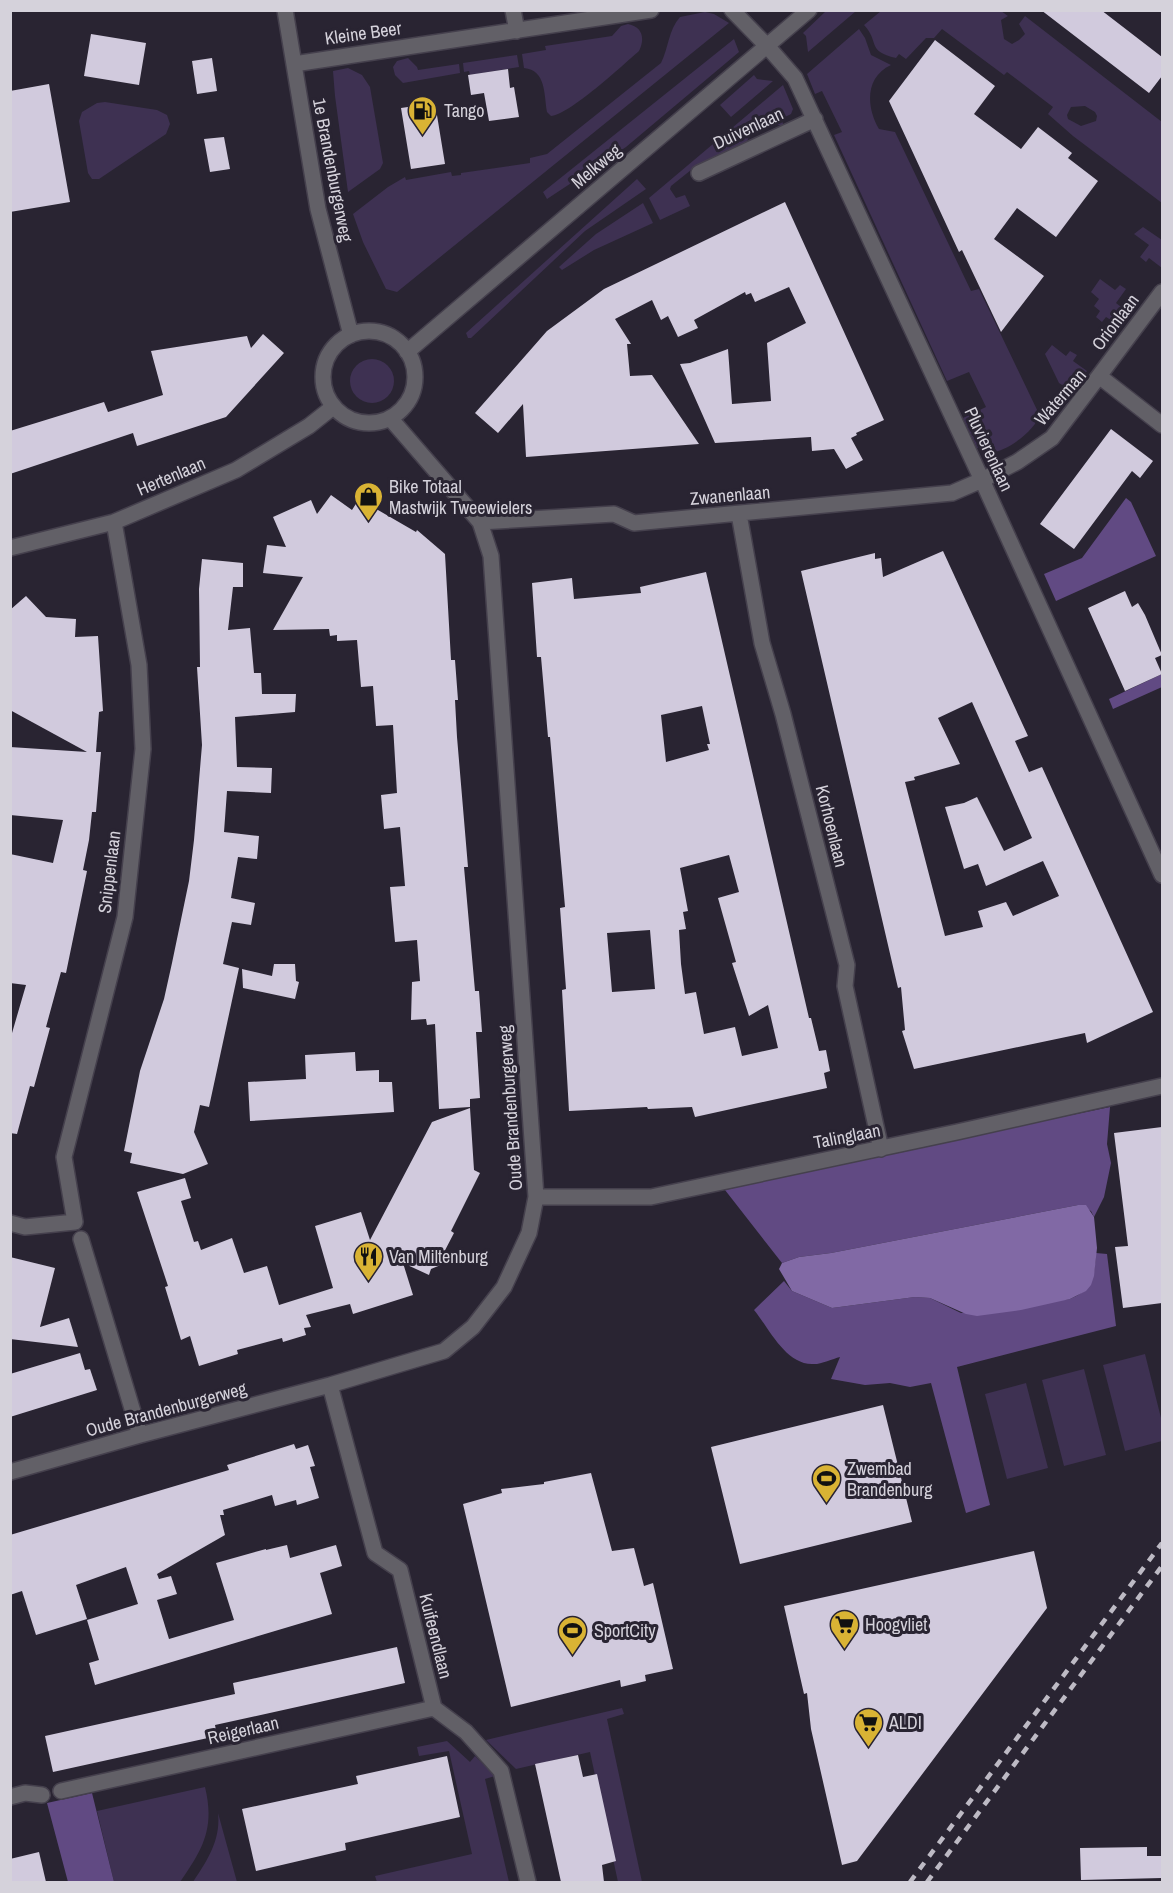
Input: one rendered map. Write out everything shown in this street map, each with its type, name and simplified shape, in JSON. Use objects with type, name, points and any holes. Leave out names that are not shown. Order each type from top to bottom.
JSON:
[{"type":"street","name":"1e Brandenburgerweg","points":[[285,10],[318,209],[351,335]]},
{"type":"street","points":[[513,10],[517,31]]},
{"type":"street","name":"Kleine Beer","points":[[294,63],[651,10]]},
{"type":"street","points":[[732,10],[768,47]]},
{"type":"street","name":"Melkweg","points":[[407,352],[809,10]]},
{"type":"street","name":"Pluvierenlaan","points":[[768,47],[795,78],[1158,853],[1162,875]]},
{"type":"street","name":"Duivenlaan","points":[[699,173],[814,119]]},
{"type":"street","name":"Orionlaan","points":[[1099,376],[1162,292]]},
{"type":"street","points":[[366,331],[382,333],[397,340],[407,352],[414,366],[415,381],[411,396],[402,409],[390,418],[375,423],[360,423],[345,417],[333,407],[322,381],[329,353],[339,342],[351,335],[366,331]]},
{"type":"street","name":"Waterman","points":[[982,480],[1017,462],[1052,438],[1099,376],[1162,425]]},
{"type":"street","name":"Hertenlaan","points":[[10,548],[114,522],[236,470],[309,426],[333,407]]},
{"type":"street","name":"Oude Brandenburgerweg","points":[[10,1472],[330,1385],[444,1351],[473,1327],[504,1287],[529,1233],[536,1197],[491,556],[480,522],[390,418]]},
{"type":"street","name":"Zwanenlaan","points":[[480,522],[614,514],[634,523],[952,493],[982,480]]},
{"type":"street","name":"Korhoenlaan","points":[[739,514],[762,643],[783,714],[847,965],[845,986],[881,1149]]},
{"type":"street","name":"Snippenlaan","points":[[10,1223],[25,1227],[75,1222],[64,1157],[125,916],[143,749],[138,665],[114,522]]},
{"type":"street","name":"Talinglaan","points":[[536,1197],[651,1197],[881,1149],[1162,1086]]},
{"type":"street","points":[[81,1239],[140,1435]]},
{"type":"street","name":"Kuifeendlaan","points":[[330,1385],[375,1553],[400,1570],[434,1708]]},
{"type":"street","points":[[434,1708],[466,1732],[501,1771],[528,1882]]},
{"type":"street","name":"Reigerlaan","points":[[61,1791],[434,1708]]},
{"type":"street","points":[[10,1797],[25,1793],[42,1794]]},
{"type":"shaded area","points":[[826,11],[856,11],[808,52],[806,36],[803,33]]},
{"type":"shaded area","points":[[881,11],[1001,11],[1008,16],[1001,20],[1004,39],[1012,44],[1025,34],[1019,24],[1025,16],[1162,122],[1162,203],[1073,136],[1048,114],[1053,107],[1007,72],[1004,75],[942,29],[934,38],[926,38],[906,59],[899,54],[896,58],[877,49],[864,25]],"holes":[[[1085,106],[1095,112],[1096,121],[1081,126],[1068,119],[1067,115],[1071,107]]]},
{"type":"shaded area","points":[[705,12],[714,14],[729,23],[397,292],[386,289],[363,242],[353,214],[405,177],[406,180],[451,172],[452,176],[461,175],[461,173],[530,163],[530,158],[547,154],[661,63],[673,28],[680,17]]},
{"type":"shaded area","points":[[628,24],[640,31],[642,42],[639,51],[583,99],[551,116],[547,112],[543,84],[536,73],[524,68],[522,54],[546,50],[545,46],[612,36],[621,26]]},
{"type":"shaded area","points":[[859,29],[871,55],[891,65],[876,77],[870,93],[872,111],[879,129],[895,132],[971,291],[979,289],[1039,414],[1027,433],[1013,444],[998,451],[992,452],[994,444],[989,442],[986,449],[984,445],[977,448],[963,418],[986,407],[969,372],[947,381],[834,135],[842,132],[822,91],[815,94],[807,74]]},
{"type":"shaded area","points":[[734,39],[739,52],[626,147],[547,199],[543,192]]},
{"type":"shaded area","points":[[517,55],[519,67],[470,75],[469,71],[464,72],[463,63]]},
{"type":"shaded area","points":[[408,58],[418,70],[459,64],[460,73],[403,83],[395,75],[393,67],[397,61]]},
{"type":"shaded area","points":[[348,68],[362,75],[370,87],[383,163],[380,169],[348,192],[333,71]]},
{"type":"shaded area","points":[[754,75],[757,79],[773,81],[731,117],[720,105]]},
{"type":"shaded area","points":[[783,85],[793,109],[791,114],[781,119],[784,126],[771,124],[750,134],[746,144],[691,170],[670,189],[676,198],[685,195],[690,206],[660,220],[649,198]]},
{"type":"shaded area","points":[[105,102],[157,110],[167,115],[170,124],[166,134],[99,179],[92,179],[88,173],[79,121],[82,112],[97,103]]},
{"type":"shaded area","points":[[637,179],[646,189],[585,231],[471,338],[468,338],[466,333]]},
{"type":"shaded area","points":[[643,203],[653,223],[594,250],[562,270],[559,267],[596,234]]},
{"type":"shaded area","points":[[1143,227],[1162,240],[1162,268],[1149,258],[1146,262],[1140,257],[1149,245],[1134,234]]},
{"type":"shaded area","points":[[1100,279],[1115,290],[1120,285],[1126,289],[1116,303],[1130,314],[1121,326],[1106,317],[1102,322],[1096,317],[1100,311],[1094,306],[1099,299],[1091,292]]},
{"type":"shaded area","points":[[1052,345],[1066,356],[1070,351],[1077,355],[1073,361],[1087,371],[1074,388],[1067,388],[1059,383],[1045,354]]},
{"type":"shaded area","points":[[372,359],[381,360],[388,365],[393,372],[393,390],[388,397],[381,402],[372,403],[363,402],[356,397],[351,390],[350,381],[351,372],[356,365],[363,360]]},
{"type":"shaded area","points":[[1126,498],[1131,502],[1156,556],[1056,601],[1044,574],[1082,558]]},
{"type":"shaded area","points":[[1162,674],[1162,687],[1113,709],[1109,699]]},
{"type":"shaded area","points":[[1110,1107],[1107,1144],[1111,1163],[1104,1197],[1094,1217],[1091,1211],[1078,1205],[831,1253],[799,1257],[782,1263],[725,1190],[855,1160]]},
{"type":"shaded area","points":[[1086,1205],[1094,1217],[1097,1248],[1091,1285],[1086,1291],[1070,1299],[1021,1310],[977,1316],[966,1314],[930,1298],[915,1297],[832,1308],[792,1291],[779,1269],[782,1263],[799,1257],[831,1253]]},
{"type":"shaded area","points":[[1096,1253],[1107,1254],[1116,1326],[957,1367],[990,1505],[966,1513],[931,1383],[910,1387],[890,1383],[865,1385],[831,1379],[840,1357],[815,1364],[794,1358],[778,1344],[754,1310],[784,1281],[792,1291],[832,1308],[915,1297],[930,1298],[961,1313],[1070,1299],[1084,1291],[1091,1281]]},
{"type":"shaded area","points":[[1145,1354],[1162,1422],[1162,1441],[1125,1451],[1103,1365]]},
{"type":"shaded area","points":[[1084,1369],[1106,1455],[1064,1466],[1042,1380]]},
{"type":"shaded area","points":[[1026,1383],[1048,1468],[1007,1479],[985,1394]]},
{"type":"shaded area","points":[[622,1708],[624,1714],[607,1719],[642,1882],[618,1882],[590,1752],[516,1769],[486,1740]]},
{"type":"shaded area","points":[[447,1741],[470,1762],[475,1756],[495,1776],[485,1779],[509,1882],[377,1882],[375,1876],[472,1854],[449,1751],[419,1756],[417,1747]]},
{"type":"shaded area","points":[[205,1787],[209,1814],[208,1826],[201,1848],[180,1882],[114,1882],[97,1811]]},
{"type":"shaded area","points":[[92,1793],[114,1882],[68,1882],[47,1803]]},
{"type":"shaded area","points":[[218,1813],[237,1882],[193,1882],[208,1858],[215,1841]]},
{"type":"building","points":[[1041,10],[1101,10],[1162,57],[1162,76],[1149,93]]},
{"type":"building","points":[[91,34],[146,43],[139,85],[84,76]]},
{"type":"building","points":[[935,40],[995,86],[974,114],[1021,149],[1038,127],[1072,153],[1068,158],[1098,181],[1056,237],[1017,208],[994,239],[1044,276],[1001,332],[962,250],[959,252],[889,101]]},
{"type":"building","points":[[212,58],[217,91],[197,94],[192,61]]},
{"type":"building","points":[[508,69],[510,88],[514,87],[519,117],[489,121],[484,93],[471,95],[468,75]]},
{"type":"building","points":[[49,84],[70,202],[10,212],[10,91]]},
{"type":"building","points":[[435,103],[445,164],[411,169],[401,108]]},
{"type":"building","points":[[224,137],[230,169],[210,172],[204,139]]},
{"type":"building","points":[[785,202],[884,420],[856,433],[857,435],[851,438],[863,460],[846,469],[834,449],[812,451],[811,437],[715,443],[680,364],[690,363],[728,349],[732,404],[771,401],[767,343],[806,323],[789,287],[755,302],[751,293],[746,295],[745,292],[694,320],[698,328],[678,337],[668,316],[661,320],[652,300],[615,319],[631,344],[627,344],[630,376],[652,375],[699,444],[526,457],[523,404],[498,433],[475,413],[547,331],[604,289]]},
{"type":"building","points":[[263,334],[284,353],[226,417],[137,446],[133,433],[10,474],[10,431],[104,402],[108,412],[163,395],[151,351],[247,336],[251,348]]},
{"type":"building","points":[[1111,429],[1153,461],[1140,478],[1132,471],[1074,549],[1040,524]]},
{"type":"building","points":[[331,495],[352,510],[359,499],[416,532],[417,530],[445,554],[451,660],[455,660],[458,700],[455,700],[457,737],[468,867],[464,867],[475,991],[479,991],[482,1032],[476,1032],[480,1098],[470,1099],[470,1107],[439,1109],[435,1024],[427,1025],[426,1019],[411,1020],[412,982],[420,981],[417,940],[395,942],[390,887],[405,886],[400,827],[384,829],[381,795],[397,793],[393,725],[376,726],[373,686],[361,687],[357,640],[337,641],[337,635],[330,636],[329,629],[273,630],[303,577],[263,573],[267,545],[286,547],[273,517],[311,500],[317,514]]},
{"type":"building","points":[[943,551],[1028,736],[1015,741],[1029,772],[1042,767],[1153,1012],[1087,1043],[1085,1033],[914,1069],[902,1031],[905,1030],[901,987],[898,988],[801,571],[875,553],[875,559],[881,558],[883,577]],"holes":[[[972,702],[1032,838],[1004,851],[977,797],[964,803],[945,807],[964,869],[978,864],[986,886],[1043,861],[1059,896],[1013,916],[1006,902],[978,911],[983,927],[945,936],[905,782],[915,780],[914,777],[960,764],[938,718]]]},
{"type":"building","points":[[202,559],[243,563],[243,587],[233,587],[228,630],[250,628],[254,673],[261,673],[262,694],[296,694],[295,712],[235,717],[237,767],[272,768],[271,793],[227,791],[224,832],[259,836],[257,859],[238,857],[231,898],[255,903],[251,925],[232,922],[223,964],[239,968],[209,1107],[200,1105],[194,1132],[208,1164],[183,1174],[130,1163],[132,1153],[124,1151],[140,1071],[164,999],[189,881],[202,745],[197,667],[200,667],[199,589]]},
{"type":"building","points":[[706,572],[809,1018],[811,1018],[819,1051],[826,1050],[830,1071],[824,1073],[827,1088],[695,1117],[692,1107],[569,1111],[562,990],[566,989],[560,908],[565,907],[550,737],[548,737],[541,657],[537,657],[532,583],[572,578],[574,599],[641,593],[640,587]],"holes":[[[702,706],[710,744],[707,744],[709,750],[666,762],[661,715]],[[729,855],[739,892],[718,898],[736,962],[732,963],[749,1016],[768,1005],[778,1048],[742,1056],[735,1027],[704,1034],[696,992],[685,994],[679,930],[686,929],[683,912],[688,911],[680,868]],[[650,930],[655,989],[612,992],[607,933]]]},
{"type":"building","points":[[1125,591],[1132,607],[1138,603],[1145,615],[1162,655],[1155,658],[1162,674],[1125,691],[1088,608]]},
{"type":"building","points":[[26,596],[46,617],[76,619],[75,637],[98,636],[103,711],[99,712],[96,752],[101,752],[96,812],[92,812],[83,870],[87,871],[66,973],[61,972],[46,1027],[50,1028],[34,1087],[30,1086],[17,1134],[10,1133],[10,1040],[26,985],[10,983],[10,854],[53,863],[63,820],[10,815],[10,747],[87,752],[10,710],[10,610]]},
{"type":"building","points":[[274,964],[295,964],[296,981],[299,982],[295,999],[243,988],[242,969],[272,976]]},
{"type":"building","points":[[355,1052],[356,1071],[379,1070],[379,1082],[392,1082],[394,1112],[250,1121],[248,1082],[306,1079],[305,1055]]},
{"type":"building","points":[[470,1108],[474,1170],[480,1173],[451,1231],[454,1233],[441,1258],[443,1264],[431,1269],[429,1275],[403,1263],[413,1295],[353,1314],[350,1304],[306,1315],[311,1327],[304,1328],[306,1335],[283,1342],[282,1338],[237,1350],[238,1354],[199,1366],[190,1336],[181,1340],[165,1287],[168,1286],[137,1192],[185,1178],[191,1198],[181,1201],[194,1242],[198,1241],[201,1250],[232,1238],[244,1273],[267,1266],[279,1305],[333,1288],[315,1226],[361,1212],[370,1240],[432,1122]]},
{"type":"building","points":[[1162,1127],[1162,1303],[1123,1308],[1115,1247],[1128,1246],[1114,1133]]},
{"type":"building","points":[[10,1257],[55,1268],[40,1327],[69,1318],[78,1347],[10,1339]]},
{"type":"building","points":[[80,1353],[85,1370],[90,1369],[97,1390],[10,1417],[10,1374]]},
{"type":"building","points":[[883,1405],[912,1522],[740,1564],[711,1447]]},
{"type":"building","points":[[294,1444],[296,1449],[308,1445],[315,1466],[310,1467],[319,1498],[297,1505],[296,1500],[275,1506],[272,1495],[223,1510],[224,1515],[220,1515],[225,1535],[157,1574],[159,1579],[171,1576],[177,1594],[157,1600],[169,1639],[234,1620],[216,1563],[287,1545],[290,1558],[336,1545],[342,1566],[320,1573],[332,1614],[95,1685],[89,1663],[99,1660],[87,1620],[138,1604],[126,1567],[76,1585],[87,1619],[36,1635],[22,1591],[10,1595],[10,1535],[229,1470],[227,1465]]},
{"type":"building","points":[[591,1473],[612,1551],[634,1548],[644,1586],[653,1583],[673,1669],[645,1675],[646,1681],[621,1687],[620,1680],[511,1707],[463,1504],[502,1493],[501,1489],[544,1484],[544,1482]]},
{"type":"building","points":[[1034,1551],[1047,1608],[857,1861],[842,1865],[811,1729],[807,1693],[804,1694],[784,1606]]},
{"type":"building","points":[[397,1647],[405,1683],[215,1725],[217,1736],[53,1772],[45,1736],[235,1694],[233,1683]]},
{"type":"building","points":[[578,1755],[583,1777],[597,1774],[616,1861],[602,1865],[604,1882],[561,1882],[535,1764]]},
{"type":"building","points":[[447,1756],[460,1817],[345,1843],[346,1850],[256,1871],[242,1809],[358,1784],[356,1776]]},
{"type":"building","points":[[1147,1847],[1147,1856],[1162,1856],[1162,1878],[1081,1880],[1080,1848]]},
{"type":"building","points":[[39,1852],[46,1882],[10,1882],[10,1859]]},
{"type":"railway","points":[[910,1882],[1162,1543]]},
{"type":"railway","points":[[927,1882],[1162,1566]]},
{"type":"place","name":"Tango","points":[[423,136]]},
{"type":"place","name":"Bike Totaal Mastwijk Tweewielers","points":[[368,522]]},
{"type":"place","name":"Van Miltenburg","points":[[368,1282]]},
{"type":"place","name":"Zwembad Brandenburg","points":[[826,1504]]},
{"type":"place","name":"Hoogvliet","points":[[844,1650]]},
{"type":"place","name":"SportCity","points":[[573,1656]]},
{"type":"place","name":"ALDI","points":[[868,1748]]}]
